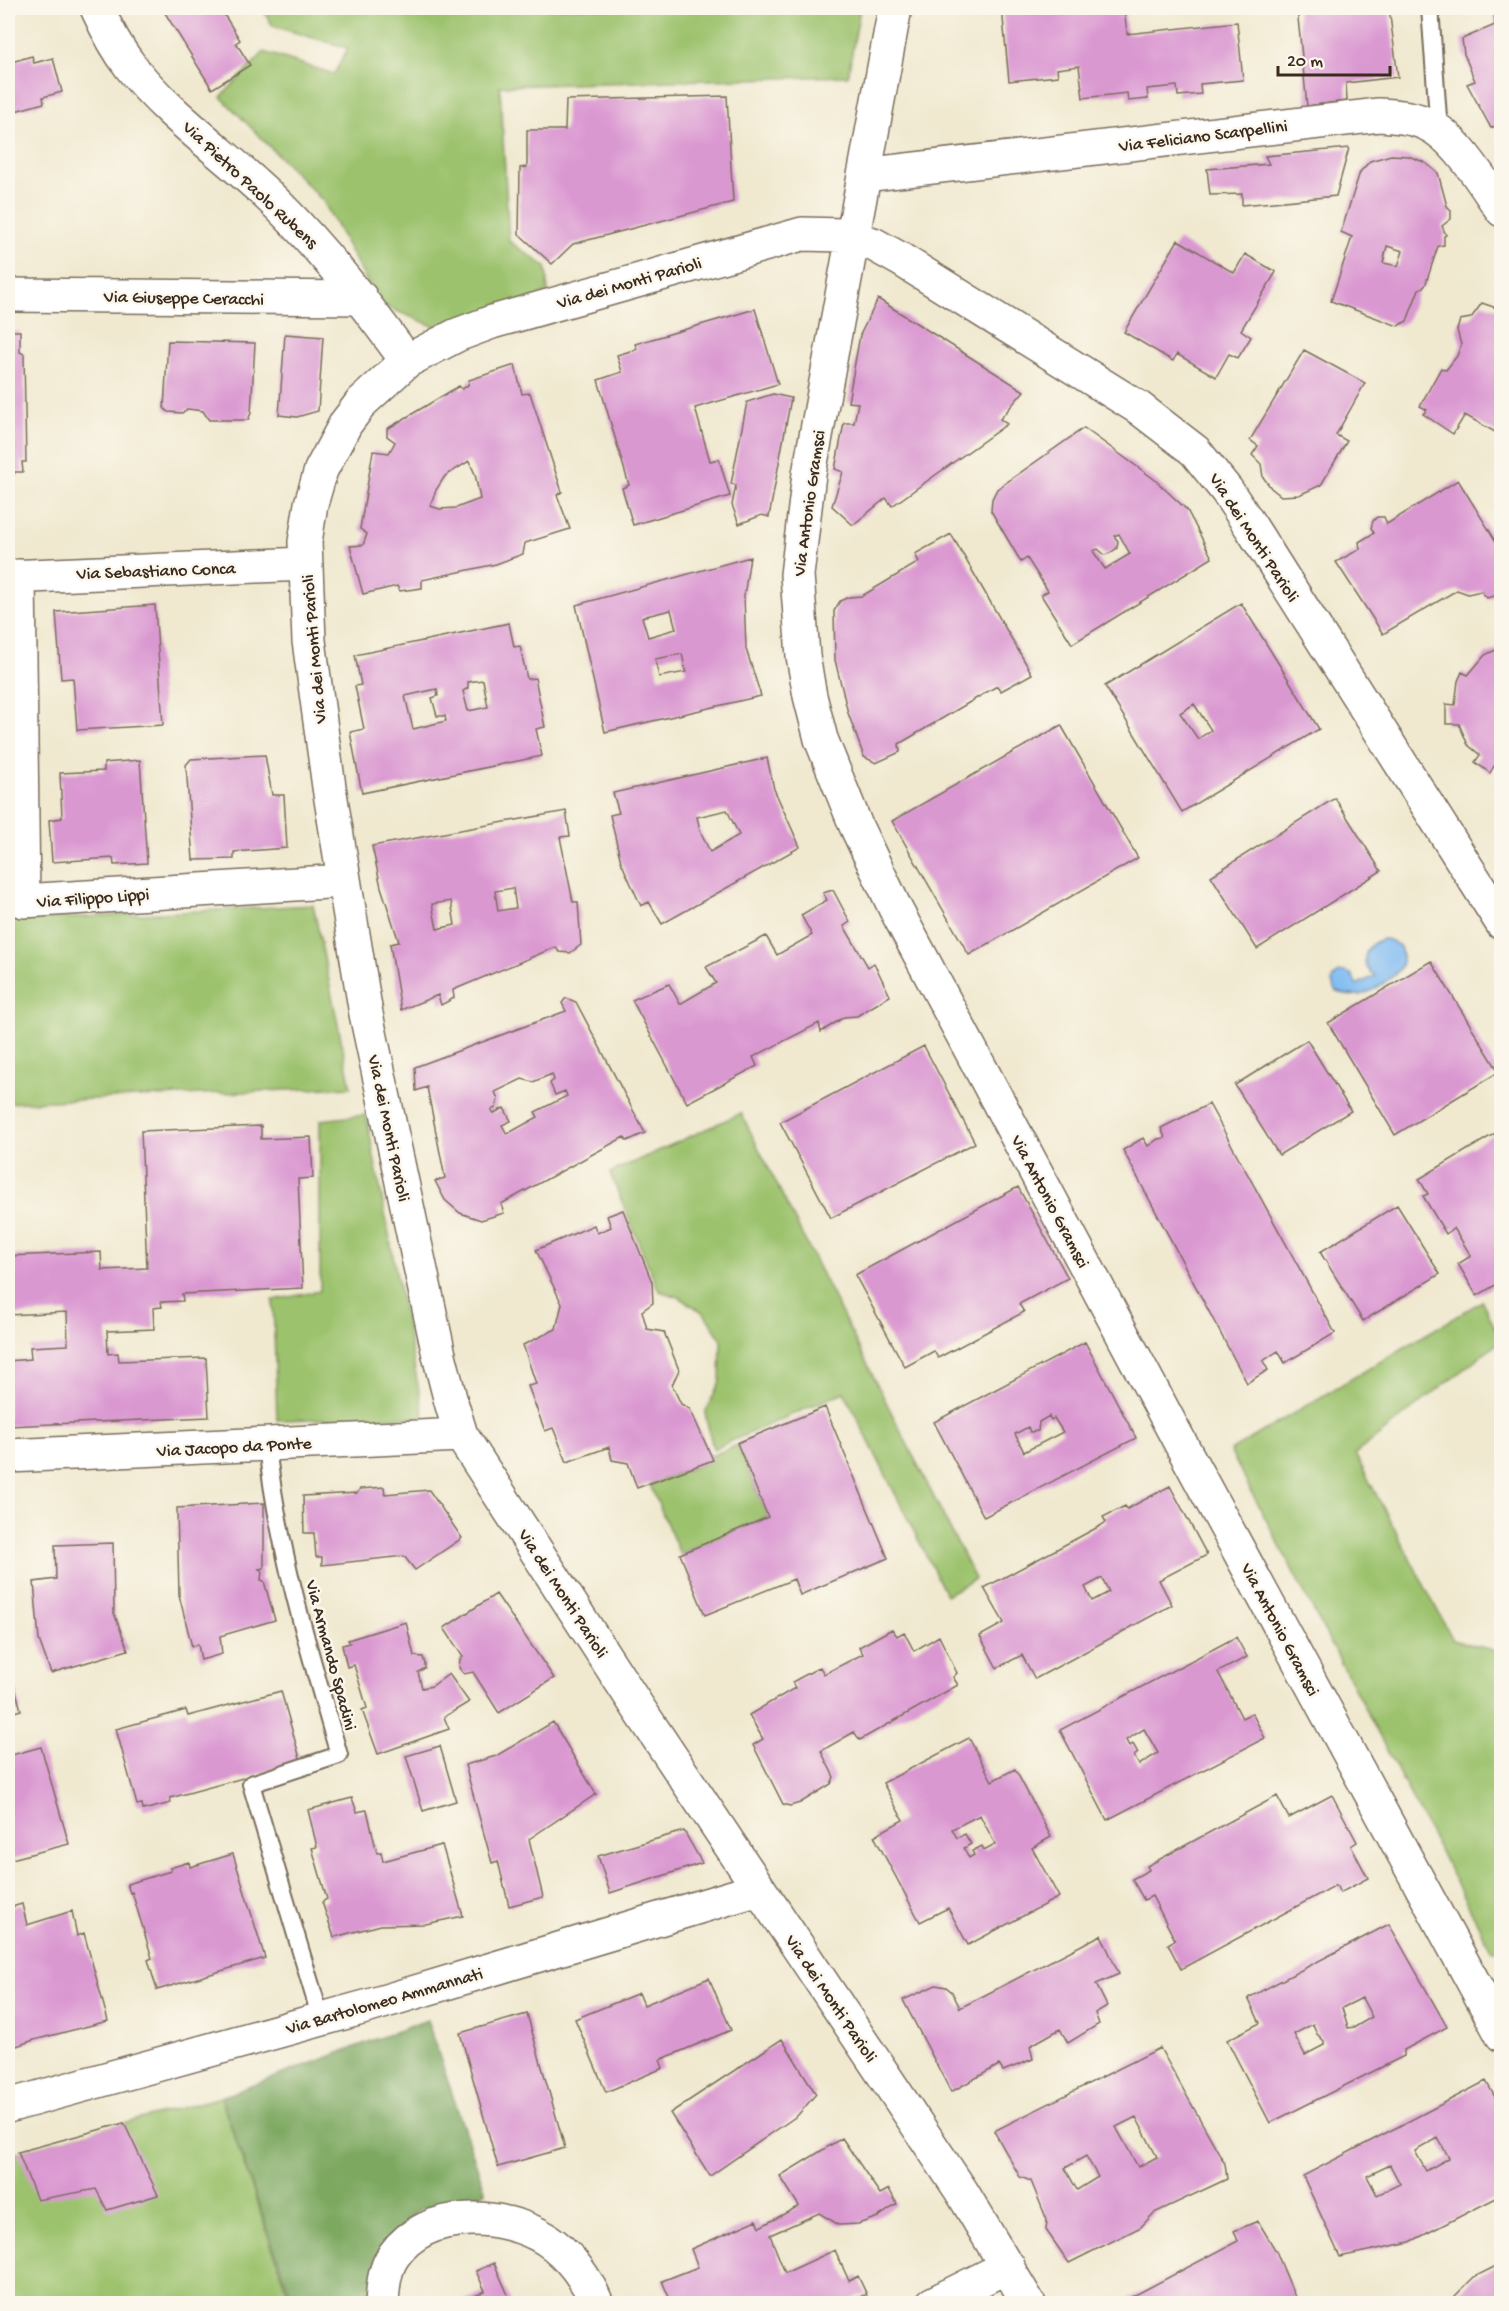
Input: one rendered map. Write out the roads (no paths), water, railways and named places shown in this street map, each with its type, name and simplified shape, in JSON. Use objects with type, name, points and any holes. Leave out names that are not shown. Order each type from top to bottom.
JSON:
[{"type":"street","name":"Via Pietro Paolo Rubens","points":[[97,8],[115,42],[147,86],[279,206],[322,251],[361,298],[407,361]]},
{"type":"street","name":"Via Antonio Gramsci","points":[[895,8],[809,474],[797,575],[803,656],[821,739],[856,826],[895,908],[1176,1435],[1502,2035]]},
{"type":"street","name":"Via Feliciano Scarpellini","points":[[864,175],[1379,115],[1414,119],[1427,123],[1438,131],[1449,140],[1502,210]]},
{"type":"street","name":"Via dei Monti Parioli","points":[[1008,2266],[962,2192],[759,1889],[461,1434],[439,1355],[369,1026],[328,787],[309,641],[305,564],[305,542],[311,504],[321,470],[346,423],[362,402],[407,361],[447,340],[492,322],[802,234],[854,237],[900,259],[1139,408],[1185,442],[1205,461],[1251,527],[1502,923]]},
{"type":"street","name":"Via Giuseppe Ceracchi","points":[[8,295],[361,298]]},
{"type":"street","name":"Via Sebastiano Conca","points":[[13,576],[305,564]]},
{"type":"street","name":"Via Filippo Lippi","points":[[13,576],[23,901],[344,881]]},
{"type":"street","name":"Via Jacopo da Ponte","points":[[8,1456],[461,1434]]},
{"type":"street","name":"Via Bartolomeo Ammannati","points":[[8,2106],[321,2019],[759,1889]]},
{"type":"street","points":[[382,2304],[387,2269],[393,2256],[404,2243],[435,2226],[470,2219],[499,2220],[518,2225],[548,2241],[574,2265],[592,2291],[597,2304]]},
{"type":"street","points":[[932,2304],[1008,2266],[1029,2304]]},
{"type":"lane","points":[[1430,8],[1438,131]]},
{"type":"lane","name":"Via Armando Spadini","points":[[267,1445],[272,1490],[297,1610],[339,1755],[251,1784],[321,2019]]},
{"type":"water","points":[[1383,939],[1390,940],[1400,947],[1402,961],[1397,972],[1364,994],[1351,996],[1337,992],[1332,983],[1333,978],[1340,972],[1351,974],[1356,985],[1375,976],[1365,961],[1367,950]]}]
